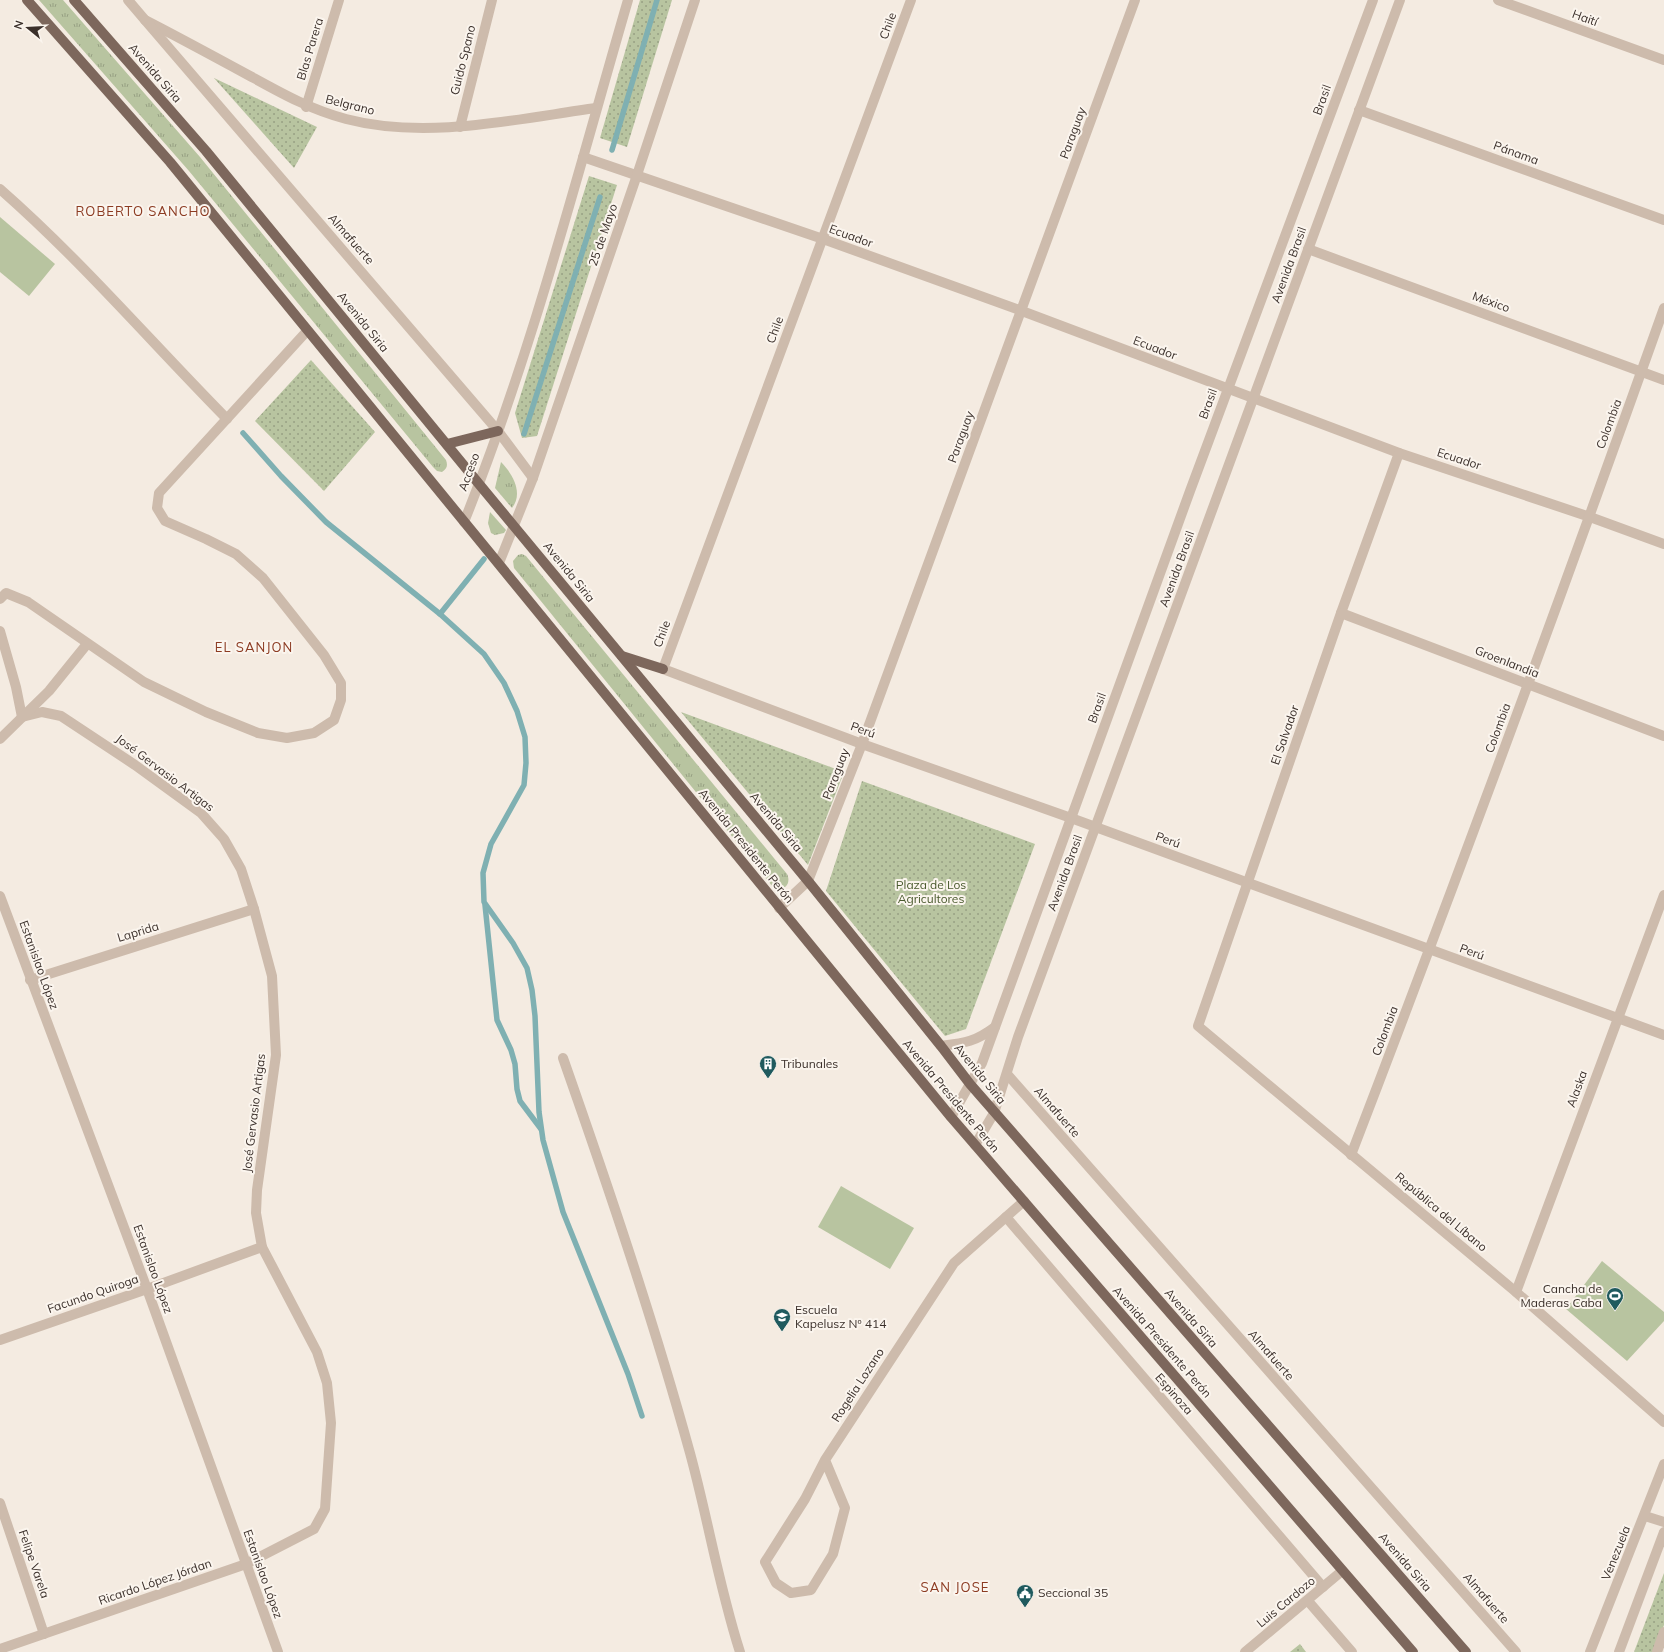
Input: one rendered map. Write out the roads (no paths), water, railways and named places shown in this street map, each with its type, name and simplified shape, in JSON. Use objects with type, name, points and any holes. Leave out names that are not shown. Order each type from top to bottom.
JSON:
[{"type":"main road","points":[[27,0],[170,162],[464,522]]},
{"type":"main road","name":"Avenida Siria","points":[[74,0],[206,151],[479,484],[808,881],[994,1113],[1466,1652]]},
{"type":"main road","points":[[447,444],[498,431]]},
{"type":"main road","name":"Avenida Presidente Perón","points":[[464,522],[951,1117],[1413,1652]]},
{"type":"main road","points":[[622,656],[663,669]]},
{"type":"street","name":"Belgrano","points":[[128,0],[145,20],[306,107],[347,120],[387,126],[425,128],[460,127],[596,108]]},
{"type":"street","name":"Blas Parera","points":[[306,107],[339,0]]},
{"type":"street","name":"Guido Spano","points":[[460,127],[492,0]]},
{"type":"street","points":[[498,431],[542,294],[628,0]]},
{"type":"street","name":"25 de Mayo","points":[[533,478],[638,175],[695,0]]},
{"type":"street","name":"Chile","points":[[663,669],[911,0]]},
{"type":"street","name":"Paraguay","points":[[808,881],[862,744],[1135,0]]},
{"type":"street","name":"Brasil","points":[[1071,818],[1228,389],[1373,0]]},
{"type":"street","name":"Avenida Brasil","points":[[975,1145],[994,1113],[1018,1037],[1400,0]]},
{"type":"street","name":"Haití","points":[[1498,0],[1664,60]]},
{"type":"street","name":"Almafuerte","points":[[145,20],[498,431],[533,478]]},
{"type":"street","name":"Pánama","points":[[1360,110],[1664,220]]},
{"type":"street","name":"Ecuador","points":[[583,157],[823,239],[1022,310],[1253,399],[1399,453],[1590,516],[1664,544]]},
{"type":"street","points":[[0,189],[95,280],[170,361],[227,419]]},
{"type":"street","name":"México","points":[[1308,249],[1664,380]]},
{"type":"street","name":"Colombia","points":[[1351,1155],[1430,950],[1590,516],[1664,308]]},
{"type":"street","points":[[0,598],[6,593],[28,602],[144,682],[206,712],[258,733],[287,738],[314,733],[334,720],[341,700],[341,683],[324,655],[263,578],[236,554],[165,521],[157,508],[159,493],[307,331]]},
{"type":"street","name":"Acceso","points":[[464,522],[498,431]]},
{"type":"street","name":"El Salvador","points":[[1198,1026],[1341,613],[1399,453]]},
{"type":"street","points":[[499,563],[533,478]]},
{"type":"street","name":"Groenlandia","points":[[1341,613],[1664,736]]},
{"type":"street","points":[[0,631],[16,687],[22,717]]},
{"type":"street","points":[[0,739],[49,691],[87,644]]},
{"type":"street","name":"Perú","points":[[663,669],[862,744],[1071,818],[1664,1035]]},
{"type":"street","name":"José Gervasio Artigas","points":[[22,717],[42,712],[62,716],[135,765],[201,813],[224,839],[238,863],[254,910],[272,976],[276,1056],[257,1190],[256,1213],[262,1247],[317,1352],[327,1383],[331,1423],[327,1494],[325,1510],[314,1529]]},
{"type":"street","name":"Avenida Brasil","points":[[951,1117],[982,1063],[1071,818]]},
{"type":"street","points":[[779,908],[808,881]]},
{"type":"street","name":"Alaska","points":[[1516,1292],[1664,895]]},
{"type":"street","name":"Estanislao López","points":[[0,896],[30,980],[147,1289],[278,1652]]},
{"type":"street","name":"Laprida","points":[[30,980],[254,910]]},
{"type":"street","name":"República del Líbano","points":[[1198,1026],[1516,1292],[1664,1422]]},
{"type":"street","points":[[941,1046],[968,1043],[984,1035],[995,1027]]},
{"type":"street","points":[[563,1058],[620,1221],[690,1453],[729,1619],[740,1652]]},
{"type":"street","name":"Almafuerte","points":[[1007,1074],[1516,1652]]},
{"type":"street","name":"Rogelia Lozano","points":[[825,1460],[845,1508],[833,1554],[811,1590],[791,1593],[776,1583],[765,1562],[805,1499],[825,1460],[954,1263],[1024,1201]]},
{"type":"street","name":"Espinoza","points":[[1006,1217],[1323,1587]]},
{"type":"street","name":"Facundo Quiroga","points":[[0,1340],[262,1247]]},
{"type":"street","name":"Venezuela","points":[[1590,1652],[1645,1516],[1664,1464]]},
{"type":"street","name":"Felipe Varela","points":[[0,1503],[44,1634]]},
{"type":"street","points":[[1645,1516],[1664,1522]]},
{"type":"street","name":"Ricardo López Jórdan","points":[[0,1649],[246,1564],[314,1529]]},
{"type":"street","points":[[1619,1652],[1664,1532]]},
{"type":"street","name":"Luis Cardozo","points":[[1245,1652],[1308,1601],[1342,1571]]},
{"type":"street","points":[[1308,1601],[1352,1652]]},
{"type":"street","points":[[1657,1652],[1664,1632]]},
{"type":"waterway","points":[[612,150],[657,0]]},
{"type":"waterway","points":[[524,434],[600,197]]},
{"type":"waterway","points":[[243,433],[281,476],[326,522],[440,614],[484,654],[504,683],[517,711],[525,737],[526,763],[524,785],[491,844],[483,873],[484,902],[513,943],[527,968],[532,990],[535,1016],[539,1112],[543,1140],[563,1212],[628,1374],[642,1416]]},
{"type":"waterway","points":[[440,614],[484,559]]},
{"type":"waterway","points":[[485,905],[497,1020],[511,1050],[515,1064],[517,1089],[520,1101],[541,1129]]},
{"type":"place","name":"Tribunales","points":[[768,1079]]},
{"type":"place","name":"Cancha de Maderas Caba","points":[[1615,1311]]},
{"type":"place","name":"Escuela Kapelusz Nº 414","points":[[782,1332]]},
{"type":"place","name":"Seccional 35","points":[[1025,1608]]},
{"type":"district","name":"ROBERTO SANCHO","points":[[143,211]]},
{"type":"district","name":"EL SANJON","points":[[254,647]]},
{"type":"district","name":"SAN JOSE","points":[[955,1587]]},
{"type":"park label","name":"Plaza de Los Agricultores","points":[[931,892]]}]
